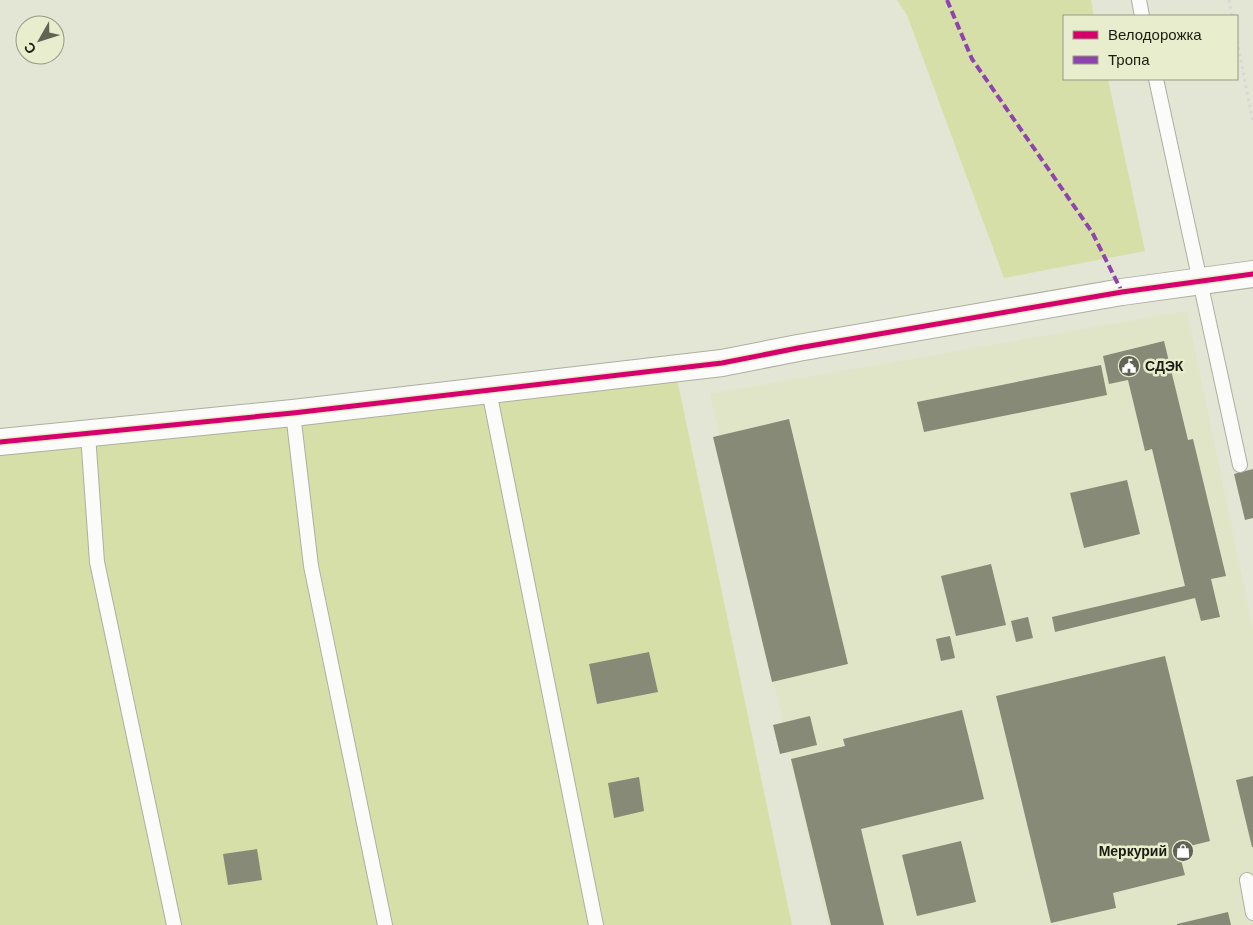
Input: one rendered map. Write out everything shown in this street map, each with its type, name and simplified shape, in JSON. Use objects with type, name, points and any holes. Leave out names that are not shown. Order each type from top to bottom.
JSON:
[{"type":"street","points":[[0,442],[293,413],[722,363],[1122,292],[1253,274]]},
{"type":"lane","points":[[1139,0],[1142,15]]},
{"type":"lane","points":[[1156,80],[1240,465]]},
{"type":"lane","points":[[489,391],[596,925]]},
{"type":"lane","points":[[293,413],[311,566],[386,925]]},
{"type":"lane","points":[[88,434],[97,562],[174,925]]},
{"type":"lane","points":[[1247,880],[1253,913]]},
{"type":"path","points":[[1229,0],[1232,15]]},
{"type":"path","points":[[1238,45],[1253,122]]},
{"type":"shaded area","points":[[1187,311],[1253,630],[1253,925],[828,925],[710,394]]},
{"type":"green space","points":[[897,0],[1091,0],[1094,15],[1063,15],[1063,80],[1108,80],[1145,251],[1004,278],[907,15]]},
{"type":"green space","points":[[676,374],[792,925],[0,925],[0,450]]},
{"type":"building","points":[[1164,341],[1188,440],[1193,439],[1226,576],[1211,579],[1220,617],[1201,621],[1195,598],[1055,632],[1052,617],[1185,586],[1152,449],[1145,451],[1128,380],[1109,384],[1103,356]]},
{"type":"building","points":[[1101,365],[1107,395],[924,432],[917,402]]},
{"type":"building","points":[[789,419],[848,664],[772,682],[713,437]]},
{"type":"building","points":[[1253,469],[1253,518],[1245,520],[1234,474]]},
{"type":"building","points":[[1127,480],[1140,534],[1084,548],[1070,493]]},
{"type":"building","points":[[991,564],[1006,625],[956,636],[941,576]]},
{"type":"building","points":[[1028,617],[1033,638],[1016,642],[1011,621]]},
{"type":"building","points":[[950,636],[955,658],[941,661],[936,639]]},
{"type":"building","points":[[649,652],[658,692],[597,704],[589,664]]},
{"type":"building","points":[[1165,656],[1210,841],[1178,849],[1185,875],[1113,893],[1116,908],[1051,923],[996,696]]},
{"type":"building","points":[[962,710],[984,799],[861,829],[884,925],[831,925],[791,759],[845,746],[843,739]]},
{"type":"building","points":[[810,716],[817,745],[780,754],[773,725]]},
{"type":"building","points":[[1253,776],[1253,847],[1252,847],[1236,780]]},
{"type":"building","points":[[639,777],[644,811],[614,818],[608,783]]},
{"type":"building","points":[[961,841],[976,902],[917,916],[902,855]]},
{"type":"building","points":[[257,849],[262,880],[228,885],[223,854]]},
{"type":"building","points":[[1228,912],[1231,925],[1177,925],[1177,924]]},
{"type":"marked path","points":[[947,0],[972,59],[1092,232],[1122,292]]},
{"type":"cycle path","points":[[0,442],[293,413],[722,363],[1122,292],[1253,274]]},
{"type":"place","name":"СДЭК","points":[[1129,366]]},
{"type":"place","name":"Меркурий","points":[[1183,851]]}]
